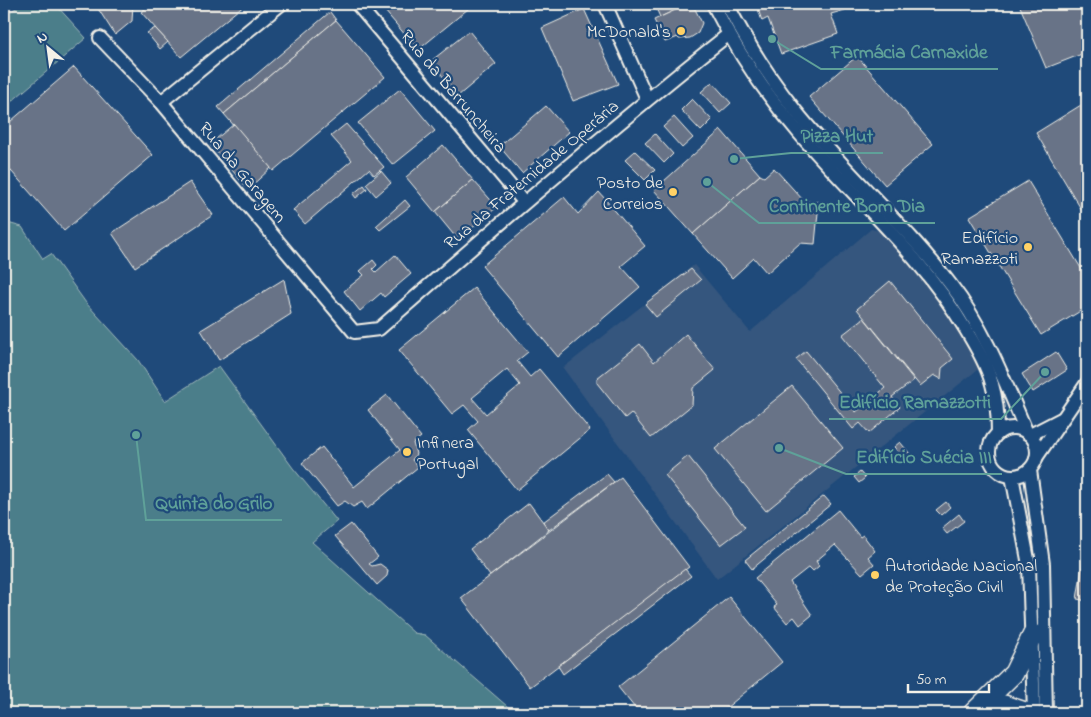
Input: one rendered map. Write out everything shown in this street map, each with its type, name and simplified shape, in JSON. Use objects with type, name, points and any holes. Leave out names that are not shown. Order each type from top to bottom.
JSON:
[{"type":"highway","points":[[974,713],[1014,673],[1033,634]]},
{"type":"highway","points":[[974,713],[1004,705],[1028,713]]},
{"type":"street","points":[[161,102],[281,4]]},
{"type":"street","name":"Rua da Barruncheira","points":[[357,4],[524,202]]},
{"type":"street","points":[[605,4],[647,99]]},
{"type":"street","points":[[713,4],[729,34],[780,111],[923,269],[956,313],[983,361],[992,383],[997,407],[998,433],[990,446],[990,462],[1001,474],[1018,476],[1030,470]]},
{"type":"street","points":[[727,4],[756,56],[795,110],[919,246],[952,286],[988,346],[1028,434],[1036,446],[1036,458]]},
{"type":"street","name":"Rua da Fraternidade Operária","points":[[354,332],[379,329],[524,202],[647,99],[729,34]]},
{"type":"street","name":"Rua da Garagem","points":[[100,38],[161,102],[354,332]]},
{"type":"street","points":[[1046,713],[1044,564],[1030,470],[1036,458],[1087,383]]},
{"type":"street","points":[[998,433],[1010,428],[1028,434],[1063,418]]},
{"type":"street","points":[[1012,476],[1029,565],[1033,634],[1034,713]]},
{"type":"shaded area","points":[[871,229],[884,232],[929,286],[966,338],[982,366],[717,579],[563,368],[694,265],[750,332]]},
{"type":"green space","points":[[22,4],[55,4],[86,38],[4,108],[4,16]]},
{"type":"green space","points":[[4,222],[22,227],[43,259],[51,254],[86,303],[138,360],[165,401],[219,366],[293,468],[337,521],[312,542],[414,633],[425,635],[515,713],[4,713]]},
{"type":"building","points":[[95,4],[111,6],[133,4],[132,21],[115,35]]},
{"type":"building","points":[[151,4],[245,4],[181,57],[141,12]]},
{"type":"building","points":[[379,4],[474,4],[418,50]]},
{"type":"building","points":[[654,4],[676,4],[678,9],[660,17]]},
{"type":"building","points":[[752,4],[842,4],[845,10],[831,14],[838,34],[781,54],[768,18],[762,21],[757,6],[753,8]]},
{"type":"building","points":[[1019,4],[1087,4],[1087,52],[1046,68]]},
{"type":"building","points":[[684,6],[695,9],[702,23],[698,33],[690,38],[679,39],[678,37],[665,42],[654,20]]},
{"type":"building","points":[[584,9],[618,84],[573,101],[542,28]]},
{"type":"building","points":[[330,12],[336,20],[224,114],[218,107]]},
{"type":"building","points":[[336,20],[385,77],[273,171],[224,114]]},
{"type":"building","points":[[155,28],[168,42],[160,49],[147,33]]},
{"type":"building","points":[[469,31],[496,64],[458,96],[431,61]]},
{"type":"building","points":[[857,56],[933,144],[885,185],[809,97]]},
{"type":"building","points":[[74,67],[153,155],[64,231],[4,163],[4,127]]},
{"type":"building","points":[[712,82],[731,103],[720,113],[701,92]]},
{"type":"building","points":[[400,89],[435,131],[393,165],[358,123]]},
{"type":"building","points":[[692,99],[712,120],[701,131],[681,110]]},
{"type":"building","points":[[1081,105],[1087,116],[1087,219],[1036,133]]},
{"type":"building","points":[[546,106],[569,132],[522,173],[499,146]]},
{"type":"building","points":[[674,117],[693,138],[682,148],[663,127]]},
{"type":"building","points":[[234,124],[271,168],[248,189],[210,144]]},
{"type":"building","points":[[346,124],[384,167],[374,175],[369,169],[305,224],[293,210],[352,160],[331,136]]},
{"type":"building","points":[[721,130],[760,175],[693,234],[654,190]]},
{"type":"building","points":[[655,134],[673,154],[664,163],[645,143]]},
{"type":"building","points":[[443,145],[473,180],[435,212],[406,177]]},
{"type":"building","points":[[635,151],[655,170],[645,180],[625,160]]},
{"type":"building","points":[[774,168],[804,201],[819,202],[815,244],[800,243],[767,273],[754,258],[732,278],[693,234],[760,175],[764,177]]},
{"type":"building","points":[[381,171],[391,183],[376,196],[366,184]]},
{"type":"building","points":[[473,180],[497,207],[458,240],[435,212]]},
{"type":"building","name":"Edifício Ramazzoti","points":[[1028,181],[1087,278],[1087,307],[1041,335],[969,217]]},
{"type":"building","points":[[190,182],[213,215],[135,267],[112,233]]},
{"type":"building","points":[[364,185],[367,189],[356,198],[353,194]]},
{"type":"building","points":[[599,192],[645,246],[621,266],[640,287],[558,357],[482,266],[564,197],[578,214]]},
{"type":"building","points":[[405,200],[410,206],[380,230],[376,226]]},
{"type":"building","points":[[395,255],[411,274],[384,297],[381,293],[360,311],[344,291],[364,275],[360,271],[373,260],[377,265],[373,269],[376,272]]},
{"type":"building","points":[[691,269],[701,280],[656,317],[645,304]]},
{"type":"building","points":[[284,279],[291,314],[219,360],[201,330]]},
{"type":"building","points":[[890,281],[953,359],[942,368],[941,379],[934,375],[920,386],[857,309]]},
{"type":"building","points":[[474,288],[528,352],[517,361],[530,377],[539,369],[590,430],[517,490],[468,430],[478,421],[464,405],[452,414],[399,350]],"holes":[[[507,369],[520,385],[486,414],[472,398]]]},
{"type":"building","points":[[864,318],[914,380],[892,397],[900,407],[869,433],[860,423],[853,429],[796,359],[806,351],[856,412],[885,388],[842,335]]},
{"type":"building","points":[[686,334],[715,370],[693,388],[692,405],[651,438],[631,413],[625,418],[597,383],[597,378],[640,344],[654,362]]},
{"type":"building","points":[[1056,352],[1067,370],[1033,392],[1022,374]]},
{"type":"building","points":[[792,386],[843,448],[766,511],[715,449]]},
{"type":"building","name":"Infinera Portugal","points":[[387,395],[421,437],[413,443],[416,454],[412,460],[418,467],[367,509],[362,502],[353,507],[345,501],[337,506],[302,463],[322,447],[354,487],[400,450],[368,410]]},
{"type":"building","points":[[900,442],[910,454],[904,459],[894,447]]},
{"type":"building","points":[[688,456],[745,527],[721,545],[665,475]]},
{"type":"building","points":[[860,472],[865,478],[859,483],[854,477]]},
{"type":"building","points":[[607,474],[614,482],[549,530],[543,522]]},
{"type":"building","points":[[621,477],[689,567],[530,687],[461,598]]},
{"type":"building","points":[[824,496],[831,504],[752,569],[745,560]]},
{"type":"building","points":[[946,502],[950,507],[941,515],[936,510]]},
{"type":"building","points":[[529,503],[549,530],[490,576],[470,549]]},
{"type":"building","points":[[838,510],[860,537],[863,535],[875,551],[868,557],[874,564],[862,574],[835,545],[816,561],[819,566],[813,571],[809,567],[790,582],[812,615],[800,625],[794,617],[787,623],[774,607],[777,605],[755,578]]},
{"type":"building","points":[[959,514],[964,521],[947,534],[942,528]]},
{"type":"building","points":[[351,524],[378,557],[369,564],[372,566],[380,564],[388,570],[387,576],[377,585],[335,536]]},
{"type":"building","points":[[1087,538],[1087,601],[1077,599]]},
{"type":"building","points":[[685,569],[691,576],[563,674],[558,666]]},
{"type":"building","points":[[729,597],[782,662],[720,713],[639,713],[618,687]]},
{"type":"place","name":"McDonald's","points":[[681,31]]},
{"type":"place","name":"Farmácia Carnaxide","points":[[772,39]]},
{"type":"place","name":"Pizza Hut","points":[[734,159]]},
{"type":"place","name":"Continente Bom Dia","points":[[707,182]]},
{"type":"place","name":"Posto de Correios","points":[[673,192]]},
{"type":"place","name":"Edifício Ramazzoti","points":[[1028,247]]},
{"type":"place","name":"Edifício Ramazzotti","points":[[1045,372]]},
{"type":"place","name":"Quinta do Grilo","points":[[136,435]]},
{"type":"place","name":"Edifício Suécia III","points":[[779,448]]},
{"type":"place","name":"Infinera Portugal","points":[[407,452]]},
{"type":"place","name":"Autoridade Nacional de Proteção Civil","points":[[875,575]]}]
